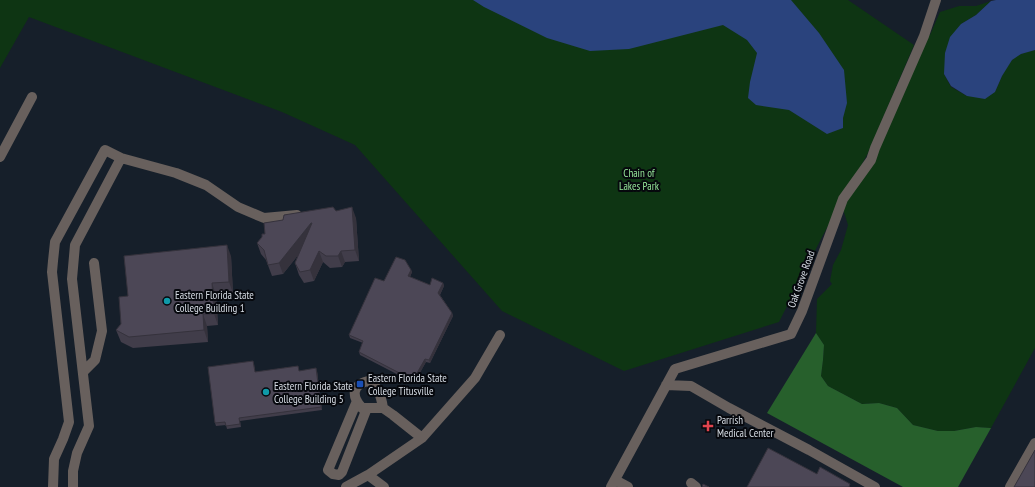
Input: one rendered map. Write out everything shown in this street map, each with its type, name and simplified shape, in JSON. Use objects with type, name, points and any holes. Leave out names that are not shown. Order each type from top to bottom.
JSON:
[{"type":"street","name":"Oak Grove Road","points":[[613,483],[675,370],[791,334],[802,311],[843,199],[871,160],[924,36],[936,0]]},
{"type":"street","points":[[0,157],[32,97]]},
{"type":"street","points":[[53,487],[54,459],[64,439],[69,422],[52,272],[53,261],[56,242],[105,150],[121,158],[151,165],[206,185],[238,208],[264,218],[303,214]]},
{"type":"street","points":[[73,487],[73,471],[77,453],[89,426],[72,279],[75,245],[121,158]]},
{"type":"street","points":[[66,223],[82,231]]},
{"type":"street","points":[[83,372],[95,360],[102,331],[94,263]]},
{"type":"street","points":[[346,487],[368,475],[422,438],[475,378],[500,335]]},
{"type":"street","points":[[383,408],[382,398],[373,384],[368,381],[362,382],[356,388],[354,394],[362,408],[383,408],[422,438]]},
{"type":"street","points":[[666,385],[691,386],[875,487]]},
{"type":"street","points":[[357,401],[328,470],[333,474],[339,475],[342,472],[367,408]]},
{"type":"street","points":[[1010,487],[1035,444]]},
{"type":"street","points":[[361,487],[368,475]]},
{"type":"street","points":[[368,475],[384,487]]},
{"type":"street","points":[[613,483],[628,487]]},
{"type":"green space","name":"Chain of Lakes Park","points":[[0,0],[848,0],[914,45],[868,153],[822,237],[779,322],[624,371],[502,311],[355,145],[282,112],[29,17],[0,68]]},
{"type":"green space","points":[[991,1],[976,15],[961,24],[944,74],[951,87],[967,96],[995,92],[1009,63],[1019,55],[1035,50],[1035,348],[991,428],[976,427],[954,431],[938,431],[913,425],[897,408],[879,403],[862,404],[828,386],[821,376],[824,345],[816,333],[817,299],[832,284],[830,281],[833,265],[841,250],[848,225],[843,209],[872,155],[924,33],[930,35],[940,12],[959,6],[976,6]]},
{"type":"green space","points":[[816,333],[824,345],[821,376],[828,386],[862,404],[879,403],[897,408],[913,425],[938,431],[954,431],[976,427],[991,428],[958,487],[903,487],[767,413]]},
{"type":"water","points":[[473,0],[791,0],[819,33],[844,70],[847,103],[843,118],[843,128],[827,134],[789,110],[756,105],[748,98],[757,53],[747,40],[723,25],[629,49],[590,51],[547,38],[484,7]]},
{"type":"water","points":[[1035,0],[1035,50],[1021,54],[1012,60],[1002,76],[995,92],[985,99],[967,96],[951,86],[944,74],[945,53],[950,37],[961,24],[976,15],[991,1]]},
{"type":"building","points":[[333,207],[336,211],[352,207],[355,250],[341,251],[338,256],[326,256],[319,251],[310,270],[300,272],[295,263],[311,223],[279,263],[268,265],[264,250],[257,243],[262,237],[262,234],[265,234],[264,223],[283,220],[284,215]]},
{"type":"building","name":"Eastern Florida State College Building 1","points":[[227,245],[229,282],[212,283],[214,314],[203,314],[204,330],[129,337],[116,330],[121,324],[119,297],[128,296],[124,256]]},
{"type":"building","points":[[396,257],[405,260],[411,270],[408,276],[430,285],[432,278],[443,283],[438,293],[452,313],[429,360],[425,359],[413,380],[359,352],[363,341],[349,335],[375,278],[384,281]]},
{"type":"building","name":"Eastern Florida State College Building 5","points":[[253,361],[255,372],[298,366],[299,371],[316,368],[321,407],[239,418],[240,424],[226,426],[225,422],[215,423],[208,367]]},
{"type":"building","points":[[768,448],[817,474],[820,467],[850,484],[849,487],[747,487]]},
{"type":"building","points":[[1035,450],[1035,487],[1014,487]]},
{"type":"building","points":[[703,484],[709,487],[702,487]]},
{"type":"place","name":"Eastern Florida State College Building 1","points":[[167,301]]},
{"type":"place","name":"Eastern Florida State College Titusville","points":[[360,384]]},
{"type":"place","name":"Eastern Florida State College Building 5","points":[[266,392]]},
{"type":"place","name":"Parrish Medical Center","points":[[708,426]]}]
